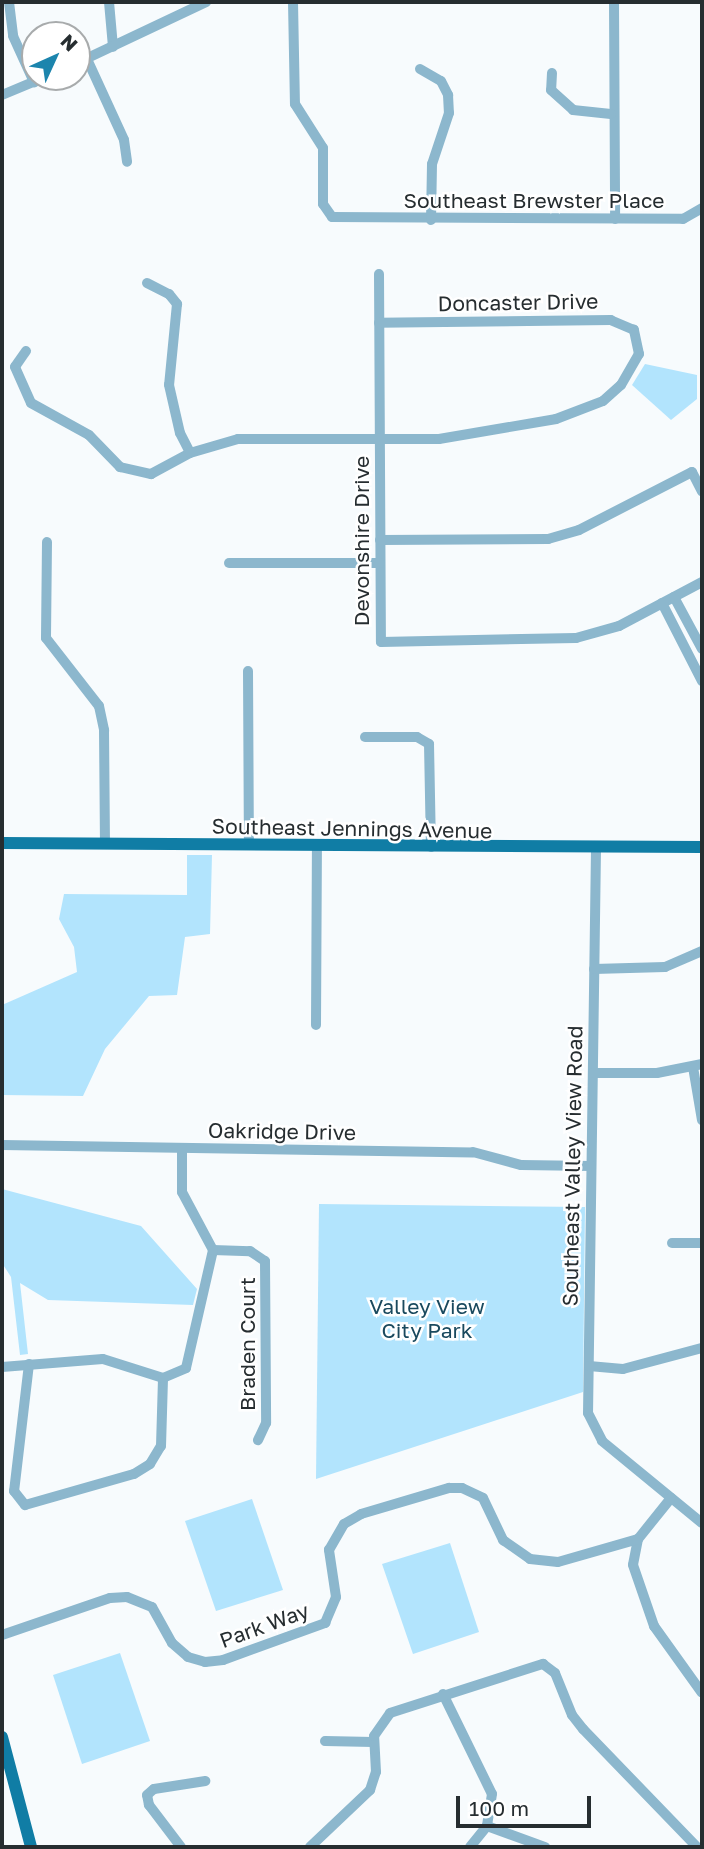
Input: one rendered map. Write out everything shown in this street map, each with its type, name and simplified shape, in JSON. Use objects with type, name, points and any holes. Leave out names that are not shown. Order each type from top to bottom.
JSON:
[{"type":"main road","name":"Southeast Jennings Avenue","points":[[2,843],[702,848]]},
{"type":"main road","points":[[2,1737],[7,1770],[31,1847]]},
{"type":"street","points":[[9,2],[13,36],[21,54]]},
{"type":"street","points":[[109,2],[113,47]]},
{"type":"street","points":[[91,57],[206,2]]},
{"type":"street","name":"Southeast Brewster Place","points":[[293,2],[295,104],[323,148],[323,204],[332,217],[431,220],[683,219],[702,208]]},
{"type":"street","points":[[614,2],[611,114],[615,219]]},
{"type":"street","points":[[420,69],[441,81],[448,94],[449,113],[432,164],[431,220]]},
{"type":"street","points":[[552,74],[551,90],[573,110],[611,114]]},
{"type":"street","points":[[91,78],[124,140],[127,162]]},
{"type":"street","points":[[2,95],[21,87]]},
{"type":"street","name":"Devonshire Drive","points":[[379,274],[381,642],[563,640],[619,626],[702,582]]},
{"type":"street","points":[[147,283],[169,294],[177,304],[169,385],[180,433],[190,453]]},
{"type":"street","name":"Doncaster Drive","points":[[379,323],[611,320],[625,323],[640,342],[639,354],[621,385],[583,411],[476,434],[380,442]]},
{"type":"street","points":[[26,351],[15,367],[31,404],[89,435],[120,467],[151,474],[190,453],[237,439],[380,442]]},
{"type":"street","points":[[380,540],[556,538],[692,472],[702,492]]},
{"type":"street","points":[[47,542],[46,638],[94,699],[104,730],[105,844]]},
{"type":"street","points":[[229,564],[380,563]]},
{"type":"street","points":[[674,597],[702,649]]},
{"type":"street","points":[[662,603],[702,681]]},
{"type":"street","points":[[248,671],[249,845]]},
{"type":"street","points":[[365,737],[417,737],[429,744],[431,848]]},
{"type":"street","points":[[316,1025],[317,846]]},
{"type":"street","name":"Southeast Valley View Road","points":[[597,849],[588,1413],[598,1435],[702,1523]]},
{"type":"street","points":[[594,969],[656,968],[702,951]]},
{"type":"street","points":[[593,1073],[698,1066],[702,1119]]},
{"type":"street","points":[[2,1145],[182,1149]]},
{"type":"street","name":"Oakridge Drive","points":[[213,1250],[182,1192],[182,1149],[473,1152],[521,1165],[591,1166]]},
{"type":"street","points":[[672,1243],[702,1243]]},
{"type":"street","points":[[2,1367],[103,1359],[163,1378],[179,1373],[190,1360],[213,1250]]},
{"type":"street","name":"Braden Court","points":[[213,1250],[250,1251],[265,1261],[266,1423],[258,1440]]},
{"type":"street","points":[[589,1366],[624,1369],[702,1348]]},
{"type":"street","points":[[29,1364],[14,1491],[25,1505],[40,1505],[134,1474],[150,1464],[161,1446],[163,1378]]},
{"type":"street","name":"Park Way","points":[[2,1635],[119,1597],[152,1607],[172,1643],[196,1661],[223,1660],[288,1639],[314,1630],[332,1613],[337,1597],[329,1550],[344,1524],[360,1514],[449,1488],[462,1488],[483,1498],[503,1539],[521,1556],[539,1562],[569,1558],[638,1539]]},
{"type":"street","points":[[671,1498],[638,1539],[633,1565],[654,1626],[702,1693]]},
{"type":"street","points":[[310,1847],[370,1790],[376,1772],[373,1742],[390,1713],[534,1664],[548,1665],[583,1729],[696,1847]]},
{"type":"street","points":[[443,1694],[489,1784],[492,1805],[487,1826],[470,1847]]},
{"type":"street","points":[[325,1741],[373,1742]]},
{"type":"street","points":[[181,1847],[149,1805],[147,1795],[154,1789],[205,1781]]},
{"type":"street","points":[[487,1826],[545,1847]]},
{"type":"green space","points":[[645,364],[697,375],[697,399],[671,420],[632,385]]},
{"type":"green space","points":[[187,855],[212,855],[210,934],[185,937],[177,995],[149,996],[105,1049],[83,1096],[2,1095],[2,1005],[77,972],[74,947],[59,919],[64,894],[187,895]]},
{"type":"green space","points":[[2,1189],[141,1226],[197,1289],[193,1305],[48,1300],[20,1283],[28,1354],[20,1355],[11,1277],[2,1263]]},
{"type":"green space","name":"Valley View City Park","points":[[319,1204],[585,1207],[583,1392],[316,1479]]},
{"type":"green space","points":[[252,1499],[283,1590],[216,1611],[185,1521]]},
{"type":"green space","points":[[450,1543],[479,1632],[413,1654],[382,1564]]},
{"type":"green space","points":[[120,1653],[150,1741],[82,1764],[53,1675]]}]
